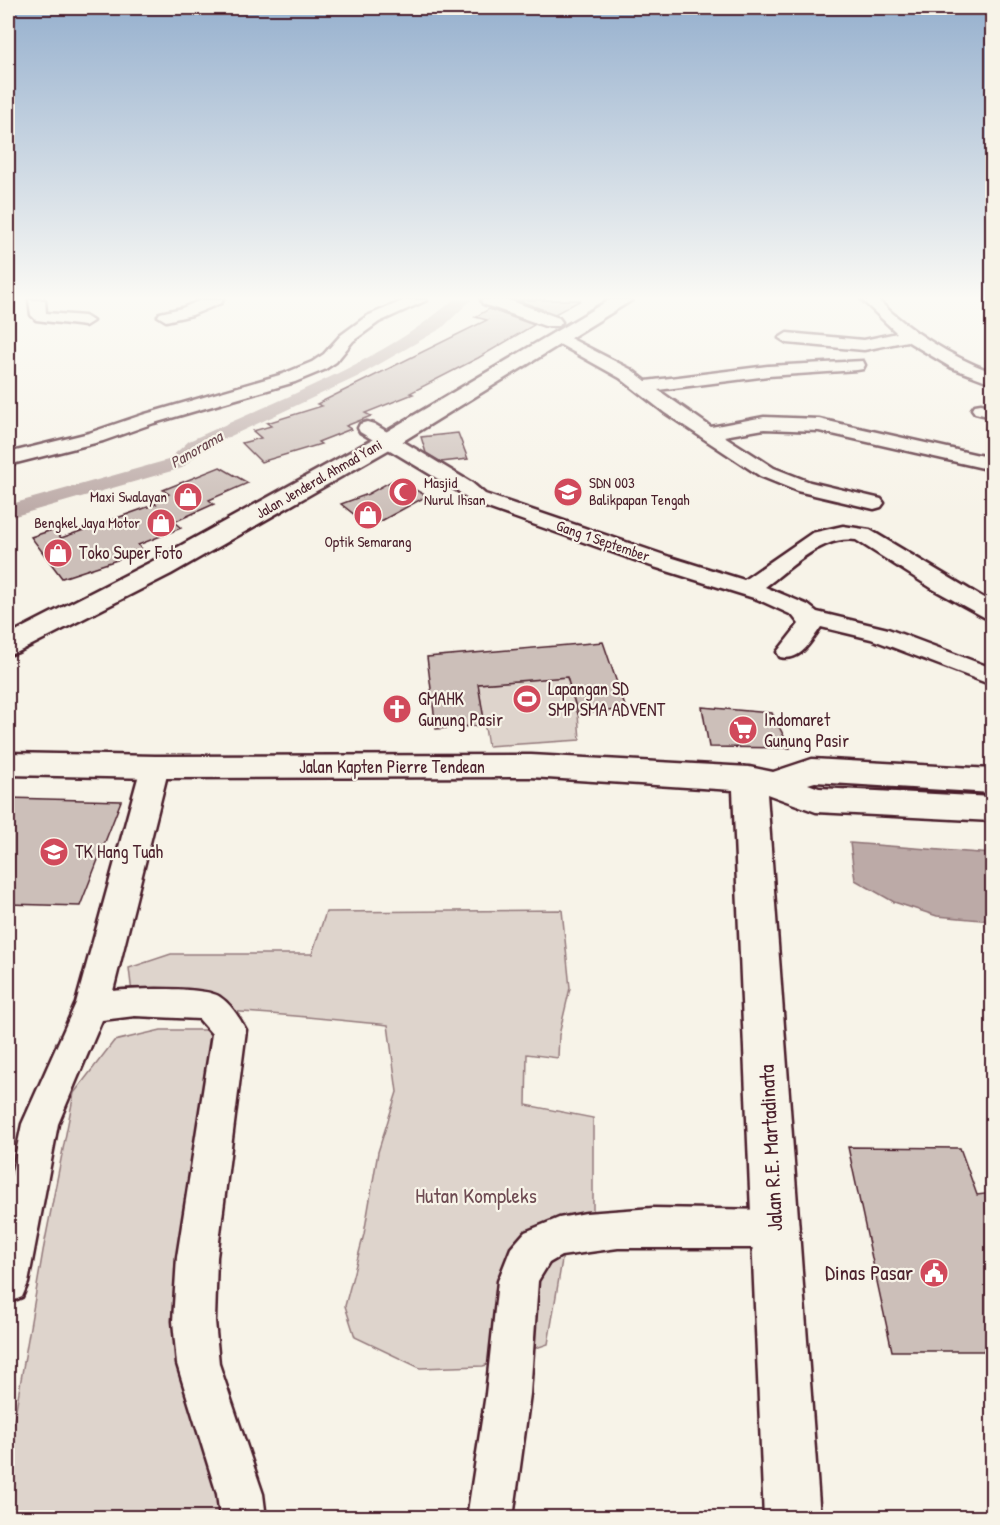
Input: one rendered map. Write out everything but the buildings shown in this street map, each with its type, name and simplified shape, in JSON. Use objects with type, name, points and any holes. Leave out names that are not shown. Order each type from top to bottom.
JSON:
[{"type":"main road","name":"Jalan Jenderal Ahmad Yani","points":[[8,646],[161,568],[377,434],[485,371]]},
{"type":"main road","name":"Jalan Jenderal Ahmad Yani","points":[[8,622],[377,434]]},
{"type":"main road","name":"Jalan Kapten Pierre Tendean","points":[[8,764],[155,767],[531,766],[762,781],[816,800],[993,809]]},
{"type":"main road","name":"Jalan Kapten Pierre Tendean","points":[[762,781],[812,770],[993,781]]},
{"type":"main road","name":"Jalan R.E. Martadinata","points":[[762,781],[776,1229],[792,1518]]},
{"type":"street","points":[[8,459],[96,437],[306,371]]},
{"type":"street","points":[[621,371],[671,410],[767,472],[804,487],[874,502]]},
{"type":"street","points":[[642,387],[767,371]]},
{"type":"street","points":[[978,371],[993,378]]},
{"type":"street","points":[[709,433],[753,424],[810,424],[893,440],[993,464]]},
{"type":"street","name":"Gang 1 September","points":[[377,434],[465,487],[478,498],[748,588],[800,610],[810,618]]},
{"type":"street","points":[[748,588],[820,538],[833,533],[849,532],[872,540],[941,584],[993,612]]},
{"type":"street","points":[[789,652],[811,624],[810,618],[848,623],[888,635],[993,677]]},
{"type":"street","points":[[8,1282],[40,1124],[93,1004],[155,767]]},
{"type":"street","points":[[93,1004],[97,1007],[135,1002],[208,1006],[229,1030],[197,1257],[194,1321],[198,1364],[240,1494],[243,1518]]},
{"type":"street","points":[[489,1518],[508,1394],[518,1281],[523,1266],[531,1254],[548,1242],[570,1234],[650,1228],[776,1229]]},
{"type":"green space","name":"Lapangan SD SMP SMA ADVENT","points":[[567,677],[578,714],[580,740],[488,746],[478,684]]},
{"type":"green space","name":"Hutan Kompleks","points":[[562,910],[570,988],[559,1035],[558,1058],[527,1054],[526,1105],[593,1118],[593,1233],[563,1254],[548,1344],[483,1366],[420,1368],[355,1337],[345,1306],[364,1234],[378,1152],[397,1092],[388,1025],[230,1011],[134,1010],[129,968],[171,954],[312,954],[326,912]]},
{"type":"green space","points":[[161,1030],[234,1030],[213,1293],[212,1399],[237,1517],[8,1517],[8,1445],[74,1093],[114,1041]]},
{"type":"shaded area","points":[[850,843],[992,854],[992,921],[937,916],[894,902],[855,880]]},
{"type":"waterway","name":"Panorama","points":[[8,512],[175,464],[196,445],[354,371]]},
{"type":"place","name":"Masjid Nurul Ihsan","points":[[403,492]]},
{"type":"place","name":"SDN 003 Balikpapan Tengah","points":[[568,492]]},
{"type":"place","name":"Maxi Swalayan","points":[[188,497]]},
{"type":"place","name":"Optik Semarang","points":[[368,515]]},
{"type":"place","name":"Bengkel Jaya Motor","points":[[161,523]]},
{"type":"place","name":"Toko Super Foto","points":[[58,553]]},
{"type":"place","name":"Lapangan SD SMP SMA ADVENT","points":[[527,699]]},
{"type":"place","name":"GMAHK Gunung Pasir","points":[[397,709]]},
{"type":"place","name":"Indomaret Gunung Pasir","points":[[743,730]]},
{"type":"place","name":"TK Hang Tuah","points":[[54,852]]},
{"type":"place","name":"Dinas Pasar","points":[[934,1273]]}]
